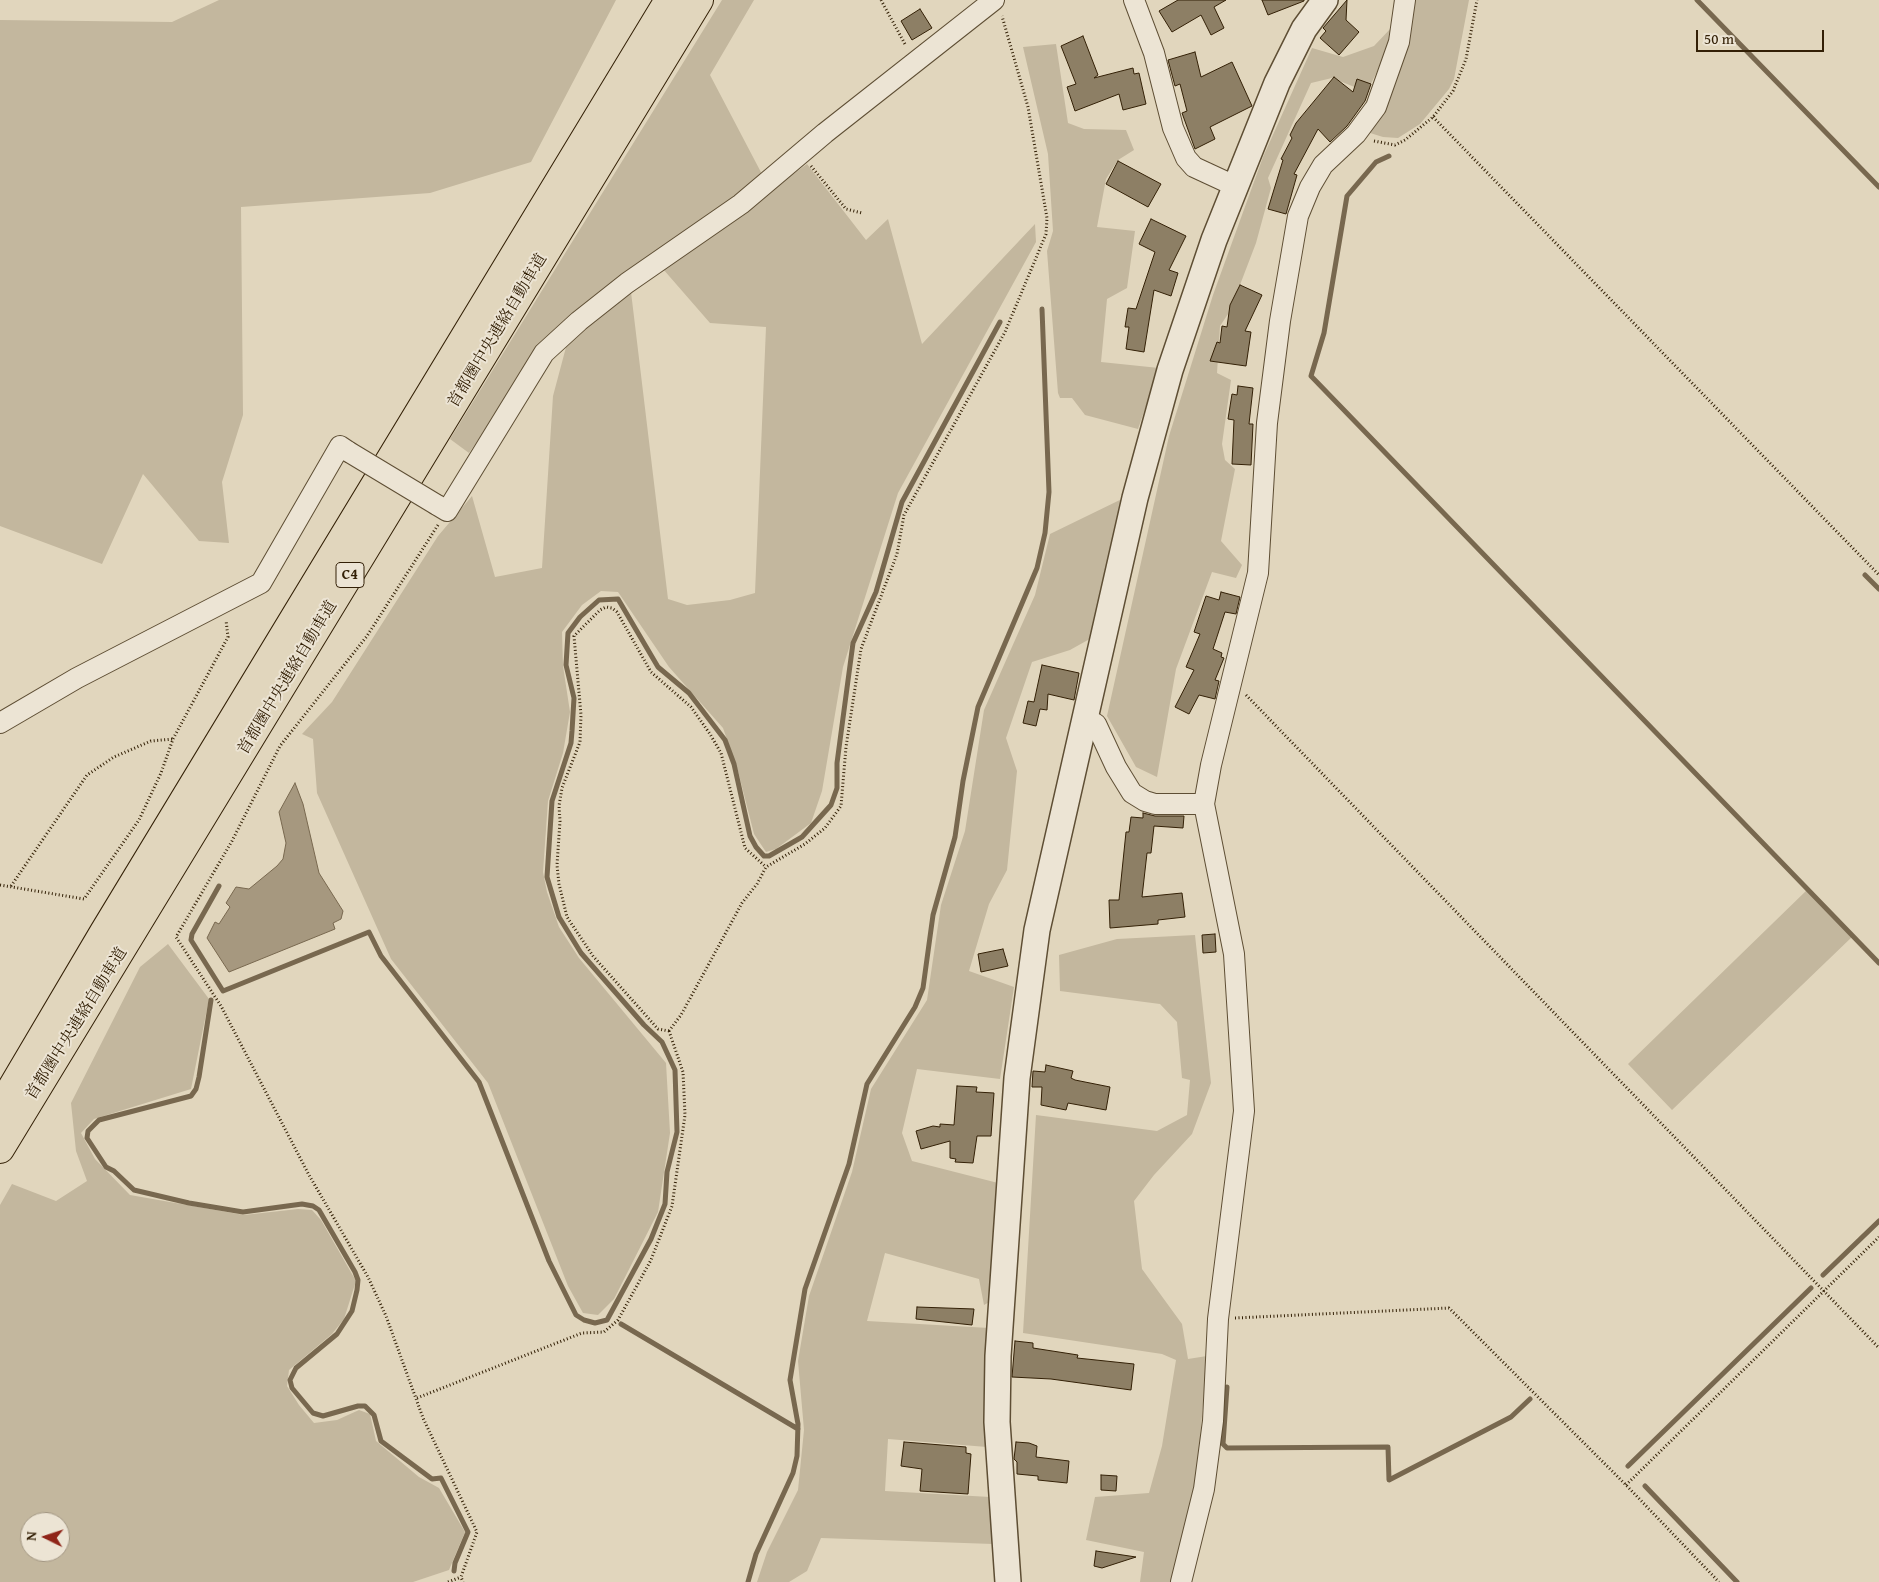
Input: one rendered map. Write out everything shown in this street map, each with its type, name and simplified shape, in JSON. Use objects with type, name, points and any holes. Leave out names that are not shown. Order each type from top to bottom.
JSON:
[{"type":"highway","name":"首都圏中央連絡自動車道","points":[[0,1108],[109,923],[669,0]]},
{"type":"highway","name":"首都圏中央連絡自動車道","points":[[0,1150],[699,0]]},
{"type":"street","points":[[1134,0],[1154,53],[1173,128],[1186,158],[1194,167],[1235,186]]},
{"type":"street","points":[[1008,1582],[997,1422],[998,1356],[1018,1078],[1037,930],[1150,438],[1184,323],[1235,186],[1289,56],[1325,0]]},
{"type":"street","points":[[1181,1582],[1204,1489],[1213,1421],[1218,1319],[1244,1111],[1234,954],[1204,804],[1210,765],[1258,573],[1267,423],[1280,321],[1298,216],[1310,187],[1324,165],[1356,134],[1376,106],[1399,42],[1406,0]]},
{"type":"street","points":[[0,723],[76,678],[261,583],[340,446],[439,511],[447,511],[544,353],[579,321],[627,283],[741,204],[915,62],[997,4]]},
{"type":"street","points":[[1086,719],[1096,724],[1116,767],[1132,793],[1145,801],[1155,804],[1204,804]]},
{"type":"path","points":[[881,0],[915,62]]},
{"type":"path","points":[[1356,134],[1381,143],[1395,145],[1405,140],[1433,116],[1453,91],[1466,59],[1477,0]]},
{"type":"path","points":[[417,1398],[582,1333],[604,1332],[618,1320],[651,1260],[672,1206],[685,1115],[683,1072],[670,1031],[742,903],[757,884],[766,867],[805,844],[825,828],[841,806],[846,747],[861,648],[897,554],[904,515],[1005,332],[1046,234],[1047,218],[1028,107],[997,4]]},
{"type":"path","points":[[1433,116],[1879,575]]},
{"type":"path","points":[[802,154],[846,209],[862,213]]},
{"type":"path","points":[[439,511],[367,636],[280,746],[232,841],[176,937],[222,1006],[309,1175],[368,1277],[449,1475],[472,1518],[477,1532],[461,1577],[463,1582]]},
{"type":"path","points":[[0,885],[84,899],[139,820],[161,773],[172,739],[228,638],[224,602]]},
{"type":"path","points":[[670,1031],[658,1029],[593,956],[567,917],[558,884],[559,806],[562,788],[580,742],[581,714],[574,636],[600,610],[606,607],[612,608],[617,612],[651,672],[691,708],[710,734],[721,753],[745,848],[766,867]]},
{"type":"path","points":[[1230,684],[1249,697],[1879,1348]]},
{"type":"path","points":[[11,886],[87,775],[114,757],[151,741],[172,739]]},
{"type":"path","points":[[1626,1484],[1879,1237]]},
{"type":"path","points":[[1218,1319],[1449,1308],[1626,1484],[1719,1582]]},
{"type":"path","points":[[448,1582],[461,1577]]},
{"type":"shaded area","points":[[219,0],[616,0],[531,162],[430,193],[241,207],[243,415],[222,482],[229,543],[199,541],[143,474],[102,564],[0,526],[0,20],[172,22]]},
{"type":"shaded area","points":[[722,0],[754,0],[710,75],[764,178],[576,310],[545,342],[469,453],[450,439]]},
{"type":"shaded area","points":[[1414,0],[1469,0],[1454,79],[1449,89],[1420,124],[1398,138],[1383,137],[1367,132]]},
{"type":"shaded area","points":[[1392,27],[1387,51],[1367,92],[1332,78],[1311,83],[1268,178],[1271,188],[1256,243],[1230,311],[1220,326],[1217,373],[1231,380],[1222,444],[1225,460],[1235,469],[1221,541],[1242,565],[1236,578],[1212,572],[1176,669],[1157,777],[1136,767],[1107,716],[1169,436],[1213,295],[1263,157],[1312,48],[1343,57],[1374,46]]},
{"type":"shaded area","points":[[1056,44],[1068,123],[1084,129],[1126,130],[1134,150],[1118,160],[1106,179],[1097,227],[1135,231],[1127,288],[1107,299],[1101,362],[1159,368],[1138,429],[1085,415],[1072,398],[1060,398],[1058,393],[1047,251],[1053,231],[1048,154],[1023,47]]},
{"type":"shaded area","points":[[807,164],[866,240],[888,219],[922,344],[1035,224],[1036,242],[898,493],[843,667],[822,791],[811,823],[776,849],[766,852],[754,834],[738,771],[723,728],[669,667],[618,592],[601,591],[582,605],[562,632],[563,666],[570,712],[563,753],[548,801],[543,872],[547,892],[559,927],[579,958],[666,1063],[670,1133],[658,1212],[614,1299],[598,1315],[583,1313],[568,1286],[488,1083],[391,959],[317,793],[313,739],[302,734],[332,702],[438,536],[472,496],[495,577],[542,568],[553,396],[569,336],[631,292],[668,599],[687,605],[730,600],[755,593],[766,327],[710,323],[663,269]]},
{"type":"shaded area","points":[[1126,497],[1095,636],[1070,650],[1032,662],[1006,738],[1017,771],[1007,870],[989,904],[969,971],[1014,987],[1000,1079],[917,1069],[902,1133],[912,1161],[1002,1184],[993,1300],[984,1305],[979,1279],[885,1253],[867,1321],[989,1328],[987,1447],[888,1439],[885,1491],[990,1497],[993,1544],[821,1538],[807,1571],[789,1582],[757,1582],[767,1552],[798,1490],[804,1430],[798,1361],[809,1296],[852,1172],[871,1089],[927,1000],[941,905],[965,831],[984,710],[1035,595],[1050,534]]},
{"type":"shaded area","points":[[295,783],[303,804],[319,873],[343,911],[341,919],[333,923],[335,929],[229,972],[207,938],[215,922],[219,924],[230,907],[226,903],[236,887],[249,889],[283,859],[286,843],[279,812]]},
{"type":"shaded area","points":[[1808,889],[1853,936],[1672,1110],[1628,1064]]},
{"type":"shaded area","points":[[1195,935],[1211,1083],[1192,1134],[1154,1175],[1134,1201],[1142,1269],[1182,1324],[1188,1359],[1207,1356],[1197,1476],[1173,1582],[1140,1582],[1144,1552],[1086,1540],[1095,1497],[1149,1493],[1162,1446],[1176,1360],[1162,1354],[1023,1333],[1036,1115],[1157,1131],[1187,1115],[1190,1080],[1182,1078],[1177,1022],[1160,1004],[1060,991],[1059,955],[1117,939]]},
{"type":"shaded area","points":[[168,944],[209,999],[191,1089],[94,1119],[81,1133],[95,1159],[130,1195],[244,1215],[298,1209],[312,1210],[321,1220],[356,1281],[344,1319],[332,1334],[289,1370],[287,1386],[299,1405],[314,1423],[337,1420],[359,1410],[370,1414],[376,1441],[419,1477],[439,1488],[465,1532],[449,1570],[413,1582],[0,1582],[0,1205],[12,1184],[56,1201],[87,1181],[76,1151],[71,1103],[140,967]]},
{"type":"building","points":[[1178,0],[1226,0],[1214,7],[1224,28],[1211,35],[1201,15],[1172,32],[1159,11]]},
{"type":"building","points":[[1262,0],[1304,0],[1304,1],[1268,15]]},
{"type":"building","points":[[1347,0],[1346,20],[1359,32],[1339,55],[1320,38],[1326,31],[1323,28]]},
{"type":"building","points":[[920,9],[932,28],[912,40],[901,21]]},
{"type":"building","points":[[1083,36],[1098,75],[1094,78],[1133,68],[1134,74],[1139,73],[1146,104],[1123,110],[1119,94],[1075,111],[1067,87],[1076,84],[1061,46]]},
{"type":"building","points":[[1195,52],[1201,77],[1232,62],[1252,106],[1210,127],[1215,139],[1195,149],[1182,113],[1187,111],[1180,84],[1175,86],[1168,60]]},
{"type":"building","points":[[1334,77],[1353,92],[1357,79],[1371,84],[1365,101],[1347,126],[1330,142],[1318,129],[1294,174],[1297,175],[1286,214],[1268,209],[1283,160],[1281,159],[1292,138],[1290,135],[1296,123]]},
{"type":"building","points":[[1118,161],[1161,184],[1148,207],[1106,184]]},
{"type":"building","points":[[1151,219],[1186,236],[1169,270],[1178,273],[1171,296],[1154,290],[1144,352],[1126,349],[1129,327],[1125,327],[1128,308],[1136,309],[1155,252],[1139,244]]},
{"type":"building","points":[[1240,285],[1262,295],[1245,331],[1251,332],[1246,366],[1210,361],[1217,342],[1220,343],[1222,326],[1227,327],[1230,305]]},
{"type":"building","points":[[1238,386],[1253,388],[1249,424],[1253,424],[1251,465],[1232,464],[1234,420],[1228,419],[1232,394],[1237,395]]},
{"type":"building","points":[[1221,592],[1240,597],[1236,614],[1225,612],[1213,649],[1222,653],[1221,657],[1224,658],[1215,680],[1219,681],[1215,699],[1199,695],[1189,714],[1175,707],[1194,670],[1186,667],[1200,634],[1194,632],[1206,596],[1219,600]]},
{"type":"building","points":[[1042,665],[1079,673],[1074,700],[1048,694],[1047,710],[1040,709],[1036,726],[1023,723],[1028,701],[1034,702]]},
{"type":"building","points":[[1143,813],[1155,816],[1184,816],[1183,828],[1154,826],[1151,853],[1147,853],[1142,897],[1182,893],[1185,917],[1158,920],[1158,924],[1110,928],[1109,900],[1119,900],[1126,832],[1129,832],[1131,817],[1143,818]]},
{"type":"building","points":[[1215,934],[1216,952],[1203,953],[1202,935]]},
{"type":"building","points":[[1003,949],[1008,966],[981,972],[978,954]]},
{"type":"building","points":[[1046,1065],[1073,1071],[1071,1078],[1075,1080],[1110,1087],[1106,1110],[1068,1103],[1066,1110],[1041,1105],[1042,1087],[1032,1087],[1033,1071],[1045,1072]]},
{"type":"building","points":[[957,1086],[977,1087],[976,1092],[994,1093],[991,1136],[977,1136],[973,1163],[955,1162],[956,1159],[950,1158],[950,1141],[921,1149],[916,1131],[933,1126],[940,1127],[940,1124],[954,1125]]},
{"type":"building","points":[[917,1307],[974,1309],[972,1325],[916,1319]]},
{"type":"building","points":[[1015,1341],[1033,1343],[1033,1348],[1078,1355],[1077,1358],[1134,1364],[1131,1390],[1051,1379],[1012,1377]]},
{"type":"building","points":[[904,1442],[966,1447],[966,1453],[971,1454],[968,1494],[920,1491],[922,1469],[901,1466]]},
{"type":"building","points":[[1016,1442],[1037,1446],[1036,1457],[1069,1461],[1067,1483],[1038,1480],[1038,1476],[1017,1474],[1017,1462],[1014,1459]]},
{"type":"building","points":[[1101,1475],[1117,1476],[1116,1491],[1101,1490]]},
{"type":"building","points":[[1096,1551],[1136,1557],[1102,1568],[1094,1566]]},
{"type":"waterway","points":[[1697,0],[1879,187]]},
{"type":"waterway","points":[[1389,156],[1376,162],[1347,196],[1324,333],[1311,376],[1879,963]]},
{"type":"waterway","points":[[748,1582],[756,1554],[793,1473],[797,1456],[798,1424],[790,1380],[805,1289],[849,1164],[867,1084],[915,1007],[923,988],[933,915],[955,837],[963,781],[978,707],[1037,568],[1045,533],[1049,492],[1042,309]]},
{"type":"waterway","points":[[219,886],[192,934],[191,940],[223,991],[369,932],[381,956],[479,1082],[549,1261],[576,1315],[584,1320],[595,1323],[607,1320],[651,1239],[665,1204],[667,1172],[677,1132],[675,1070],[662,1042],[644,1025],[581,953],[559,917],[547,877],[552,801],[571,743],[574,698],[566,665],[568,633],[580,617],[599,600],[618,599],[658,667],[689,693],[725,740],[734,764],[750,836],[756,847],[764,856],[769,856],[802,837],[831,805],[837,788],[837,763],[853,643],[876,592],[902,502],[1000,322]]},
{"type":"waterway","points":[[1865,575],[1879,589]]},
{"type":"waterway","points":[[211,1000],[199,1077],[196,1089],[191,1096],[99,1120],[88,1131],[87,1138],[106,1167],[114,1171],[134,1190],[189,1203],[243,1212],[302,1204],[313,1206],[319,1210],[355,1272],[358,1280],[357,1290],[352,1311],[337,1334],[296,1368],[290,1380],[292,1388],[313,1413],[323,1416],[358,1406],[365,1406],[374,1415],[381,1441],[432,1479],[441,1478],[468,1532],[455,1563],[454,1571]]},
{"type":"waterway","points":[[1823,1275],[1879,1221]]},
{"type":"waterway","points":[[1628,1466],[1811,1288]]},
{"type":"waterway","points":[[621,1324],[798,1429]]},
{"type":"waterway","points":[[1227,1387],[1223,1444],[1227,1448],[1388,1447],[1389,1480],[1511,1417],[1530,1399]]},
{"type":"waterway","points":[[1645,1486],[1737,1582]]}]
